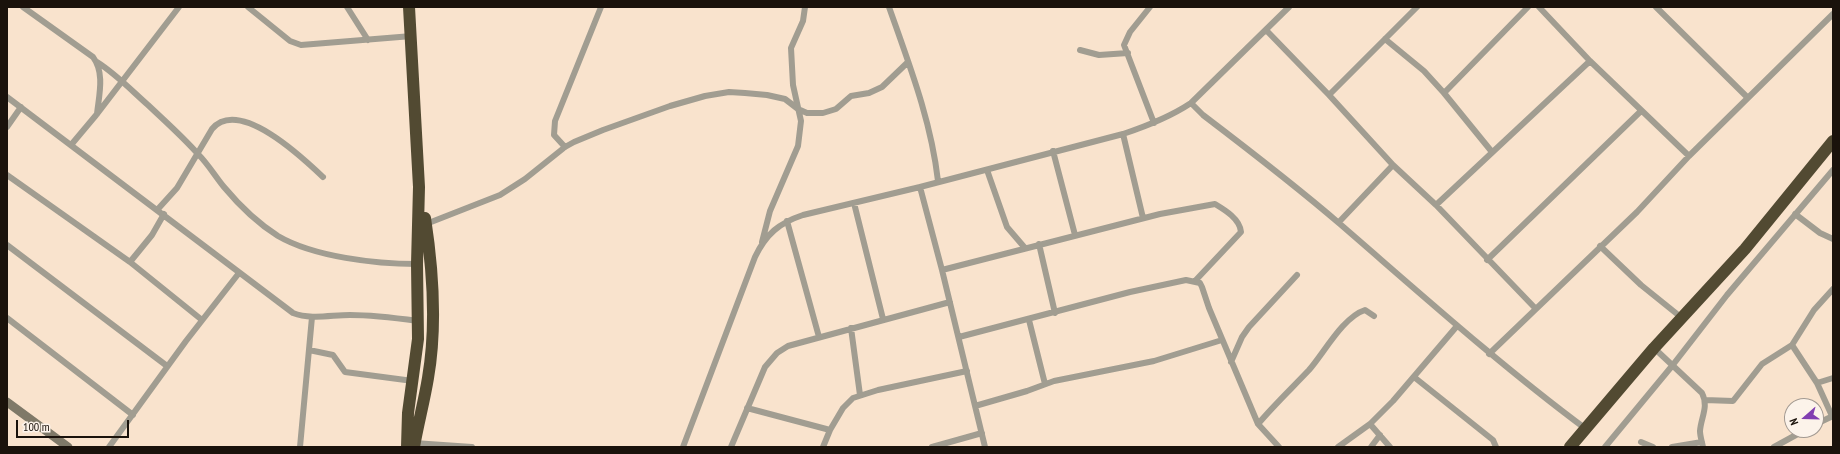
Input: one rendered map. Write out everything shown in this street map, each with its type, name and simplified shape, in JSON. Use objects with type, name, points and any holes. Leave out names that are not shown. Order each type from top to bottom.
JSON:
[{"type":"highway","points":[[410,7],[419,187],[417,264],[418,320],[413,381],[408,413],[411,445]]},
{"type":"highway","points":[[1570,447],[1654,348],[1745,249],[1833,141]]},
{"type":"highway","points":[[411,445],[428,380],[432,347],[433,312],[426,224],[419,187]]},
{"type":"street","points":[[23,7],[122,81],[198,153],[225,188],[271,231],[304,247],[354,260],[388,264],[417,264]]},
{"type":"street","points":[[72,145],[179,7]]},
{"type":"street","points":[[248,7],[290,41],[301,45],[412,36]]},
{"type":"street","points":[[347,7],[368,40]]},
{"type":"street","points":[[565,147],[554,135],[554,121],[601,7]]},
{"type":"street","points":[[683,447],[740,293],[762,242],[770,211],[798,146],[801,126],[793,85],[791,48],[803,21],[805,7]]},
{"type":"street","points":[[889,7],[922,99],[929,128],[938,181]]},
{"type":"street","points":[[1150,7],[1124,41],[1125,48],[1154,123]]},
{"type":"street","points":[[762,242],[776,228],[787,221],[1123,134],[1154,123],[1178,112],[1191,103],[1289,7]]},
{"type":"street","points":[[1329,95],[1417,7]]},
{"type":"street","points":[[1444,93],[1528,7]]},
{"type":"street","points":[[1539,7],[1590,61],[1689,156]]},
{"type":"street","points":[[1656,7],[1747,97]]},
{"type":"street","points":[[1489,354],[1535,308],[1637,212],[1747,97],[1833,14]]},
{"type":"street","points":[[1266,30],[1329,95],[1393,165],[1436,205],[1487,260],[1535,308]]},
{"type":"street","points":[[1385,39],[1424,71],[1492,152]]},
{"type":"street","points":[[1080,50],[1099,55],[1128,54]]},
{"type":"street","points":[[1436,205],[1590,61]]},
{"type":"street","points":[[97,62],[100,72],[97,114]]},
{"type":"street","points":[[426,224],[500,195],[525,179],[565,147],[603,130],[693,98],[729,92],[768,95],[788,101],[798,110],[807,113],[818,113],[836,109],[851,96],[869,93],[882,87],[908,62]]},
{"type":"street","points":[[7,97],[158,209],[239,273],[293,313],[312,317],[357,315],[418,320]]},
{"type":"street","points":[[1191,103],[1203,115],[1339,222],[1489,354],[1586,429]]},
{"type":"street","points":[[7,127],[21,107]]},
{"type":"street","points":[[1487,260],[1641,111]]},
{"type":"street","points":[[158,209],[177,188],[215,125],[220,122],[232,120],[248,123],[290,147],[322,177]]},
{"type":"street","points":[[1123,134],[1143,218]]},
{"type":"street","points":[[1053,151],[1075,235]]},
{"type":"street","points":[[1339,222],[1393,165]]},
{"type":"street","points":[[987,170],[1007,227],[1026,248]]},
{"type":"street","points":[[1605,447],[1672,366],[1727,295],[1833,170]]},
{"type":"street","points":[[7,175],[130,262],[202,320]]},
{"type":"street","points":[[920,187],[959,337],[985,447]]},
{"type":"street","points":[[854,203],[883,319]]},
{"type":"street","points":[[942,270],[1143,218],[1215,204],[1229,213],[1238,222],[1241,228],[1240,236],[1195,281]]},
{"type":"street","points":[[130,262],[152,235],[164,214]]},
{"type":"street","points":[[1796,214],[1820,233],[1833,239]]},
{"type":"street","points":[[787,221],[819,337]]},
{"type":"street","points":[[1039,244],[1055,313]]},
{"type":"street","points":[[7,245],[167,366]]},
{"type":"street","points":[[1600,246],[1642,285],[1682,318]]},
{"type":"street","points":[[109,447],[167,366],[239,273]]},
{"type":"street","points":[[1231,362],[1245,332],[1298,275]]},
{"type":"street","points":[[959,337],[1029,320],[1130,292],[1186,280],[1195,281],[1200,283],[1202,287],[1222,340],[1258,424],[1279,447]]},
{"type":"street","points":[[1705,400],[1733,401],[1762,364],[1792,345],[1804,323],[1833,289]]},
{"type":"street","points":[[731,447],[765,367],[777,353],[788,346],[950,302]]},
{"type":"street","points":[[1258,424],[1277,401],[1309,369],[1352,317],[1365,310],[1374,316]]},
{"type":"street","points":[[300,447],[312,317]]},
{"type":"street","points":[[7,318],[133,415]]},
{"type":"street","points":[[1029,320],[1045,384]]},
{"type":"street","points":[[1338,447],[1370,424],[1414,377],[1457,326]]},
{"type":"street","points":[[851,328],[860,395]]},
{"type":"street","points":[[975,406],[1027,392],[1045,384],[1072,376],[1154,362],[1222,340]]},
{"type":"street","points":[[1792,345],[1817,383],[1832,416]]},
{"type":"street","points":[[1654,348],[1702,394],[1705,400],[1706,406],[1700,431],[1702,444],[1672,447]]},
{"type":"street","points":[[309,350],[333,355],[345,372],[413,381]]},
{"type":"street","points":[[823,447],[830,430],[843,408],[853,398],[860,395],[967,371]]},
{"type":"street","points":[[1414,377],[1493,440],[1496,447]]},
{"type":"street","points":[[1817,383],[1833,378]]},
{"type":"street","points":[[7,402],[68,447]]},
{"type":"street","points":[[747,408],[830,430]]},
{"type":"street","points":[[1370,424],[1390,447]]},
{"type":"street","points":[[932,447],[982,433]]},
{"type":"street","points":[[1371,447],[1380,435]]},
{"type":"street","points":[[1774,447],[1790,438]]},
{"type":"street","points":[[1641,442],[1653,447]]},
{"type":"street","points":[[411,445],[472,447]]}]
